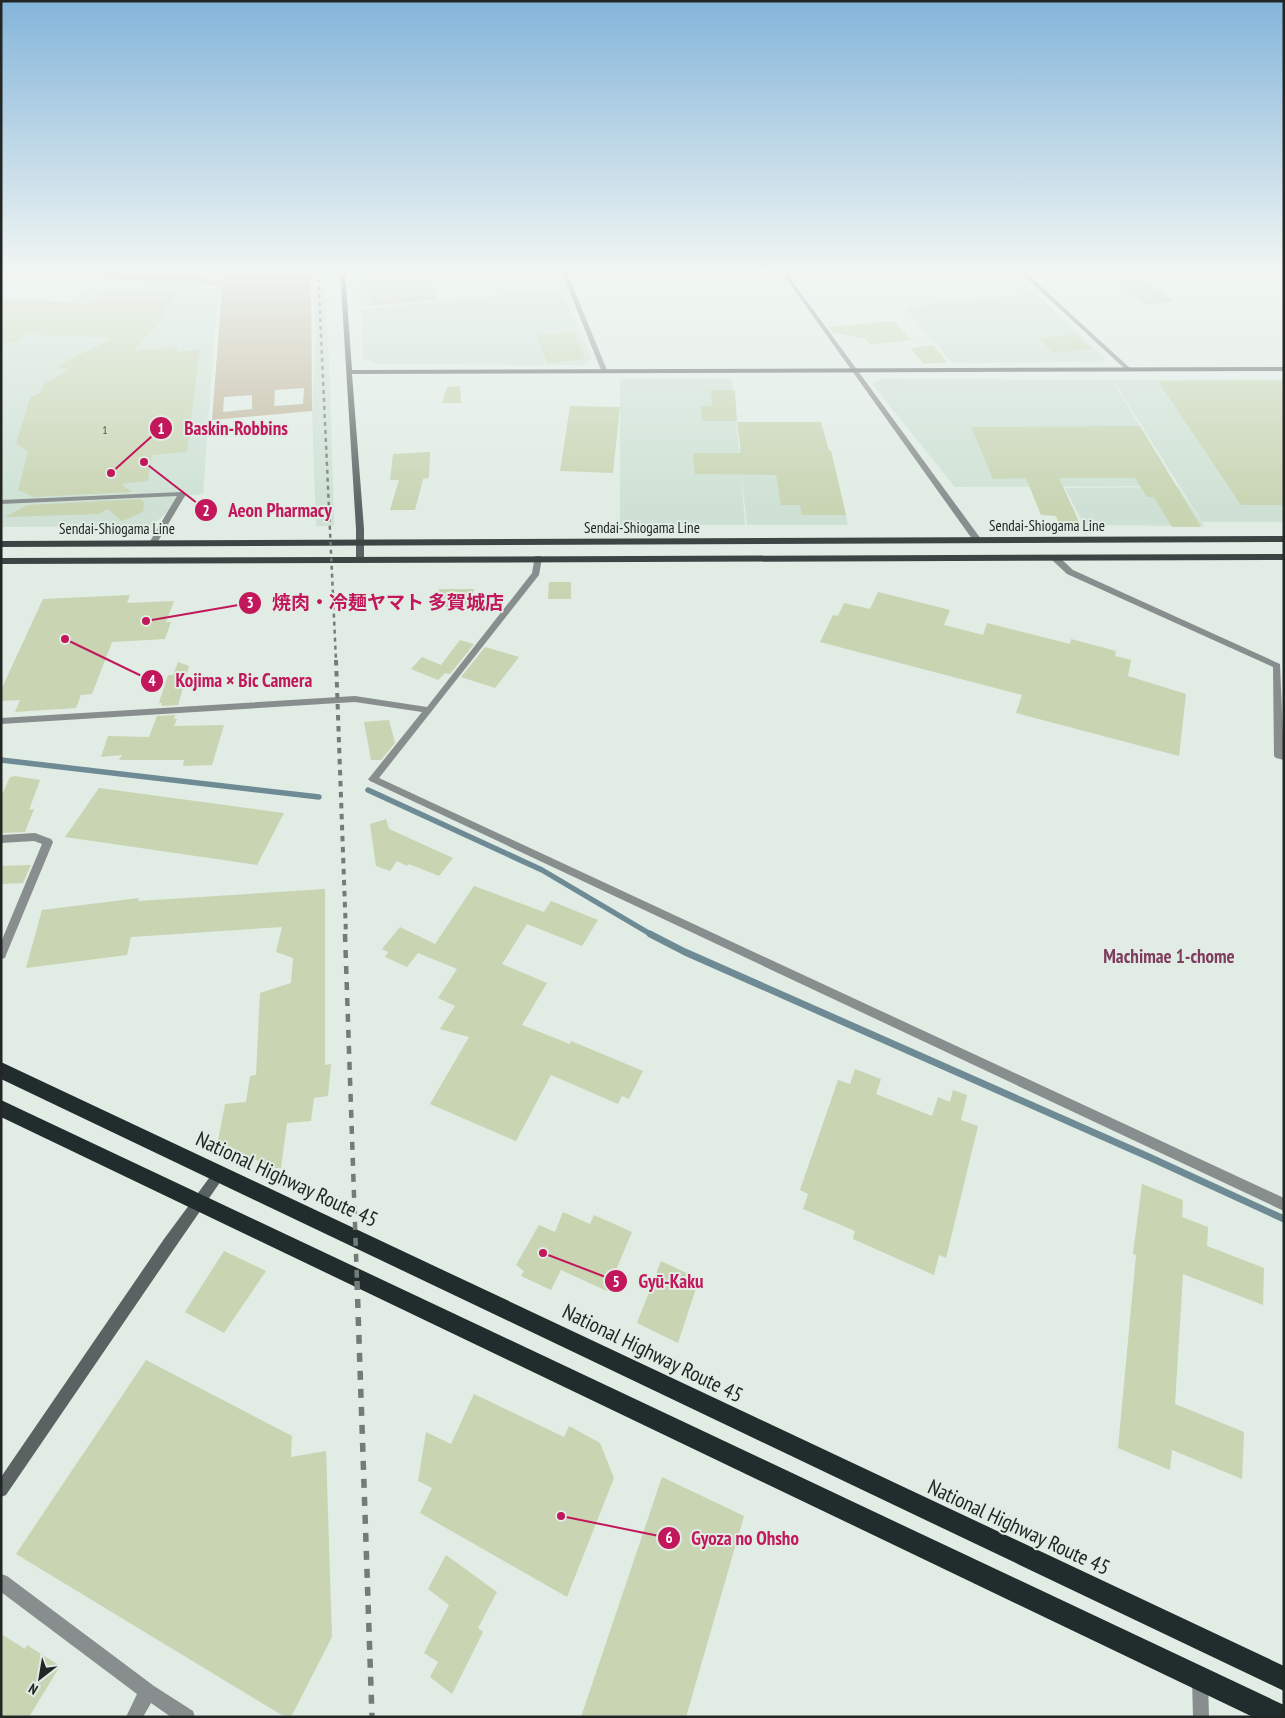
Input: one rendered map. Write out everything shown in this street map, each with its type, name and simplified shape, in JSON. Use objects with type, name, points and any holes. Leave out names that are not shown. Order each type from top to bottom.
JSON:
[{"type":"highway","name":"National Highway Route 45","points":[[1,1070],[1284,1679]]},
{"type":"highway","points":[[1,1108],[1281,1717]]},
{"type":"main road","name":"Sendai-Shiogama Line","points":[[1,544],[1284,539]]},
{"type":"main road","name":"Sendai-Shiogama Line","points":[[1,561],[1284,557]]},
{"type":"street","points":[[347,350],[360,560]]},
{"type":"street","points":[[596,350],[604,370]]},
{"type":"street","points":[[841,350],[978,541]]},
{"type":"street","points":[[1107,350],[1129,370]]},
{"type":"street","points":[[348,372],[1284,369]]},
{"type":"street","points":[[1,502],[182,494],[153,543]]},
{"type":"street","points":[[1054,557],[1070,572],[1277,666],[1279,756],[1284,757]]},
{"type":"street","points":[[538,558],[536,573],[373,779],[1284,1205]]},
{"type":"street","points":[[1,721],[354,699],[429,710]]},
{"type":"street","points":[[1,839],[35,837],[48,842],[1,955]]},
{"type":"street","points":[[1,1490],[163,1252],[219,1174]]},
{"type":"street","points":[[1,1582],[148,1692],[187,1717]]},
{"type":"street","points":[[1200,1678],[1201,1717]]},
{"type":"street","points":[[134,1717],[148,1692]]},
{"type":"shaded area","points":[[1,350],[214,350],[203,494],[188,495],[151,526],[1,527]]},
{"type":"shaded area","points":[[217,350],[312,350],[312,411],[212,420]],"holes":[[[304,388],[303,404],[274,406],[275,390]],[[252,395],[252,409],[223,412],[224,397]]]},
{"type":"shaded area","points":[[315,350],[328,350],[334,526],[316,526],[312,411]]},
{"type":"shaded area","points":[[363,350],[588,350],[592,359],[583,365],[376,364],[363,358]]},
{"type":"shaded area","points":[[941,350],[1097,350],[1105,358],[1102,362],[952,363]]},
{"type":"shaded area","points":[[620,379],[732,379],[739,449],[831,450],[848,525],[747,525],[741,471],[745,525],[620,525]]},
{"type":"shaded area","points":[[881,379],[1112,380],[1176,486],[955,487],[872,384]]},
{"type":"shaded area","points":[[1284,379],[1284,522],[1202,522],[1113,380]]},
{"type":"shaded area","points":[[1178,487],[1204,526],[1084,525],[1065,488]]},
{"type":"building","points":[[89,350],[177,350],[177,352],[200,350],[187,452],[152,455],[148,481],[121,484],[132,492],[34,497],[18,490],[28,451],[16,444],[30,398],[41,392],[44,384],[68,370],[57,366]]},
{"type":"building","points":[[542,350],[581,350],[585,359],[547,363]]},
{"type":"building","points":[[912,350],[937,350],[947,362],[924,364]]},
{"type":"building","points":[[1050,350],[1081,350],[1053,353]]},
{"type":"building","points":[[1158,381],[1284,381],[1284,505],[1241,505]]},
{"type":"building","points":[[460,386],[461,403],[442,403],[447,387]]},
{"type":"building","points":[[711,390],[735,390],[737,421],[702,421],[701,406],[712,406]]},
{"type":"building","points":[[570,406],[620,407],[613,473],[560,471]]},
{"type":"building","points":[[737,422],[821,422],[829,451],[831,451],[846,515],[802,515],[800,505],[781,505],[776,475],[695,474],[693,453],[741,453]]},
{"type":"building","points":[[1140,426],[1201,527],[1172,527],[1154,497],[1147,497],[1135,478],[1059,478],[1080,524],[1059,524],[1056,516],[1041,515],[1026,478],[993,479],[971,427]]},
{"type":"building","points":[[430,452],[429,478],[423,479],[415,510],[390,510],[399,480],[390,480],[393,454]]},
{"type":"building","points":[[141,499],[144,502],[143,512],[122,521],[107,509],[99,514],[5,517],[27,505]]},
{"type":"building","points":[[549,582],[571,582],[571,599],[548,599]]},
{"type":"building","points":[[439,589],[474,589],[471,607],[435,607]]},
{"type":"building","points":[[878,592],[950,610],[944,625],[983,635],[987,623],[1070,644],[1071,639],[1116,651],[1115,656],[1131,660],[1128,676],[1186,694],[1179,756],[1016,713],[1022,695],[820,642],[833,615],[838,616],[844,603],[870,609]]},
{"type":"building","points":[[130,595],[127,603],[174,601],[166,622],[171,622],[165,639],[112,642],[92,694],[81,695],[76,708],[15,712],[20,700],[1,701],[1,690],[43,599]]},
{"type":"building","points":[[460,640],[474,644],[450,674],[445,673],[438,680],[411,669],[422,657],[441,665]]},
{"type":"building","points":[[485,647],[519,657],[495,688],[461,677]]},
{"type":"building","points":[[178,662],[189,666],[178,705],[161,706],[162,703],[159,703],[168,675],[173,675]]},
{"type":"building","points":[[175,715],[174,719],[177,719],[174,726],[224,725],[212,765],[183,766],[184,760],[119,760],[122,755],[101,757],[108,736],[149,737],[157,716]]},
{"type":"building","points":[[389,720],[395,743],[381,760],[371,760],[364,722]]},
{"type":"building","points":[[10,777],[40,780],[29,810],[34,809],[25,832],[1,833],[1,797]]},
{"type":"building","points":[[99,788],[284,813],[257,865],[65,837]]},
{"type":"building","points":[[386,819],[389,829],[453,858],[439,876],[397,861],[390,871],[376,866],[370,824]]},
{"type":"building","points":[[31,865],[23,883],[1,884],[1,866]]},
{"type":"building","points":[[474,886],[544,912],[551,901],[598,920],[582,946],[527,924],[502,964],[547,983],[522,1025],[570,1044],[571,1041],[643,1071],[629,1099],[622,1096],[618,1104],[551,1075],[516,1141],[430,1104],[469,1037],[440,1029],[455,1006],[438,998],[457,969],[418,953],[407,967],[385,957],[388,952],[382,949],[400,927],[435,944]]},
{"type":"building","points":[[325,889],[325,1065],[331,1064],[328,1096],[314,1098],[311,1121],[287,1123],[281,1168],[273,1168],[218,1141],[225,1104],[246,1102],[250,1076],[256,1075],[260,993],[291,983],[293,958],[276,952],[282,927],[131,937],[127,955],[26,968],[42,910],[139,898],[138,901]]},
{"type":"building","points":[[855,1069],[881,1079],[876,1094],[932,1116],[938,1097],[950,1102],[953,1090],[967,1095],[961,1120],[978,1126],[946,1258],[939,1255],[934,1275],[853,1239],[855,1231],[803,1209],[808,1194],[800,1190],[838,1080],[850,1084]]},
{"type":"building","points":[[1142,1184],[1183,1200],[1182,1217],[1208,1227],[1207,1246],[1264,1268],[1263,1305],[1183,1274],[1175,1404],[1244,1432],[1242,1479],[1172,1450],[1170,1470],[1118,1448],[1136,1255],[1133,1254]]},
{"type":"building","points":[[563,1212],[590,1224],[594,1215],[632,1232],[607,1291],[561,1270],[551,1290],[521,1276],[524,1271],[516,1265],[539,1225],[555,1232]]},
{"type":"building","points":[[224,1251],[266,1271],[224,1333],[185,1312]]},
{"type":"building","points":[[661,1261],[699,1279],[678,1343],[637,1323]]},
{"type":"building","points":[[146,1360],[292,1436],[291,1457],[326,1451],[332,1637],[291,1717],[285,1717],[16,1554]]},
{"type":"building","points":[[474,1394],[564,1437],[569,1426],[600,1443],[614,1478],[567,1597],[420,1513],[432,1488],[418,1481],[426,1432],[451,1444]]},
{"type":"building","points":[[662,1477],[744,1516],[686,1717],[581,1717]]},
{"type":"building","points":[[446,1555],[497,1592],[478,1628],[483,1632],[452,1694],[430,1677],[438,1662],[424,1653],[449,1605],[428,1589]]},
{"type":"building","points":[[1,1634],[25,1649],[27,1645],[60,1666],[29,1717],[1,1717]]},
{"type":"waterway","points":[[1,760],[319,797]]},
{"type":"waterway","points":[[368,790],[542,870],[652,935]]},
{"type":"waterway","points":[[650,934],[685,952],[1149,1157],[1284,1219]]},
{"type":"railway","points":[[322,350],[336,661]]},
{"type":"railway","points":[[336,660],[346,935]]},
{"type":"railway","points":[[345,934],[357,1282]]},
{"type":"railway","points":[[357,1281],[372,1717]]},
{"type":"place","name":"Aeon Pharmacy","points":[[144,462]]},
{"type":"place","name":"Baskin-Robbins","points":[[111,473]]},
{"type":"place","name":"焼肉・冷麺ヤマト 多賀城店","points":[[146,621]]},
{"type":"place","name":"Kojima × Bic Camera","points":[[65,639]]},
{"type":"place","name":"Gyū-Kaku","points":[[543,1253]]},
{"type":"place","name":"Gyoza no Ohsho","points":[[561,1516]]},
{"type":"district","name":"Machimae 1-chome","points":[[1169,956]]}]
